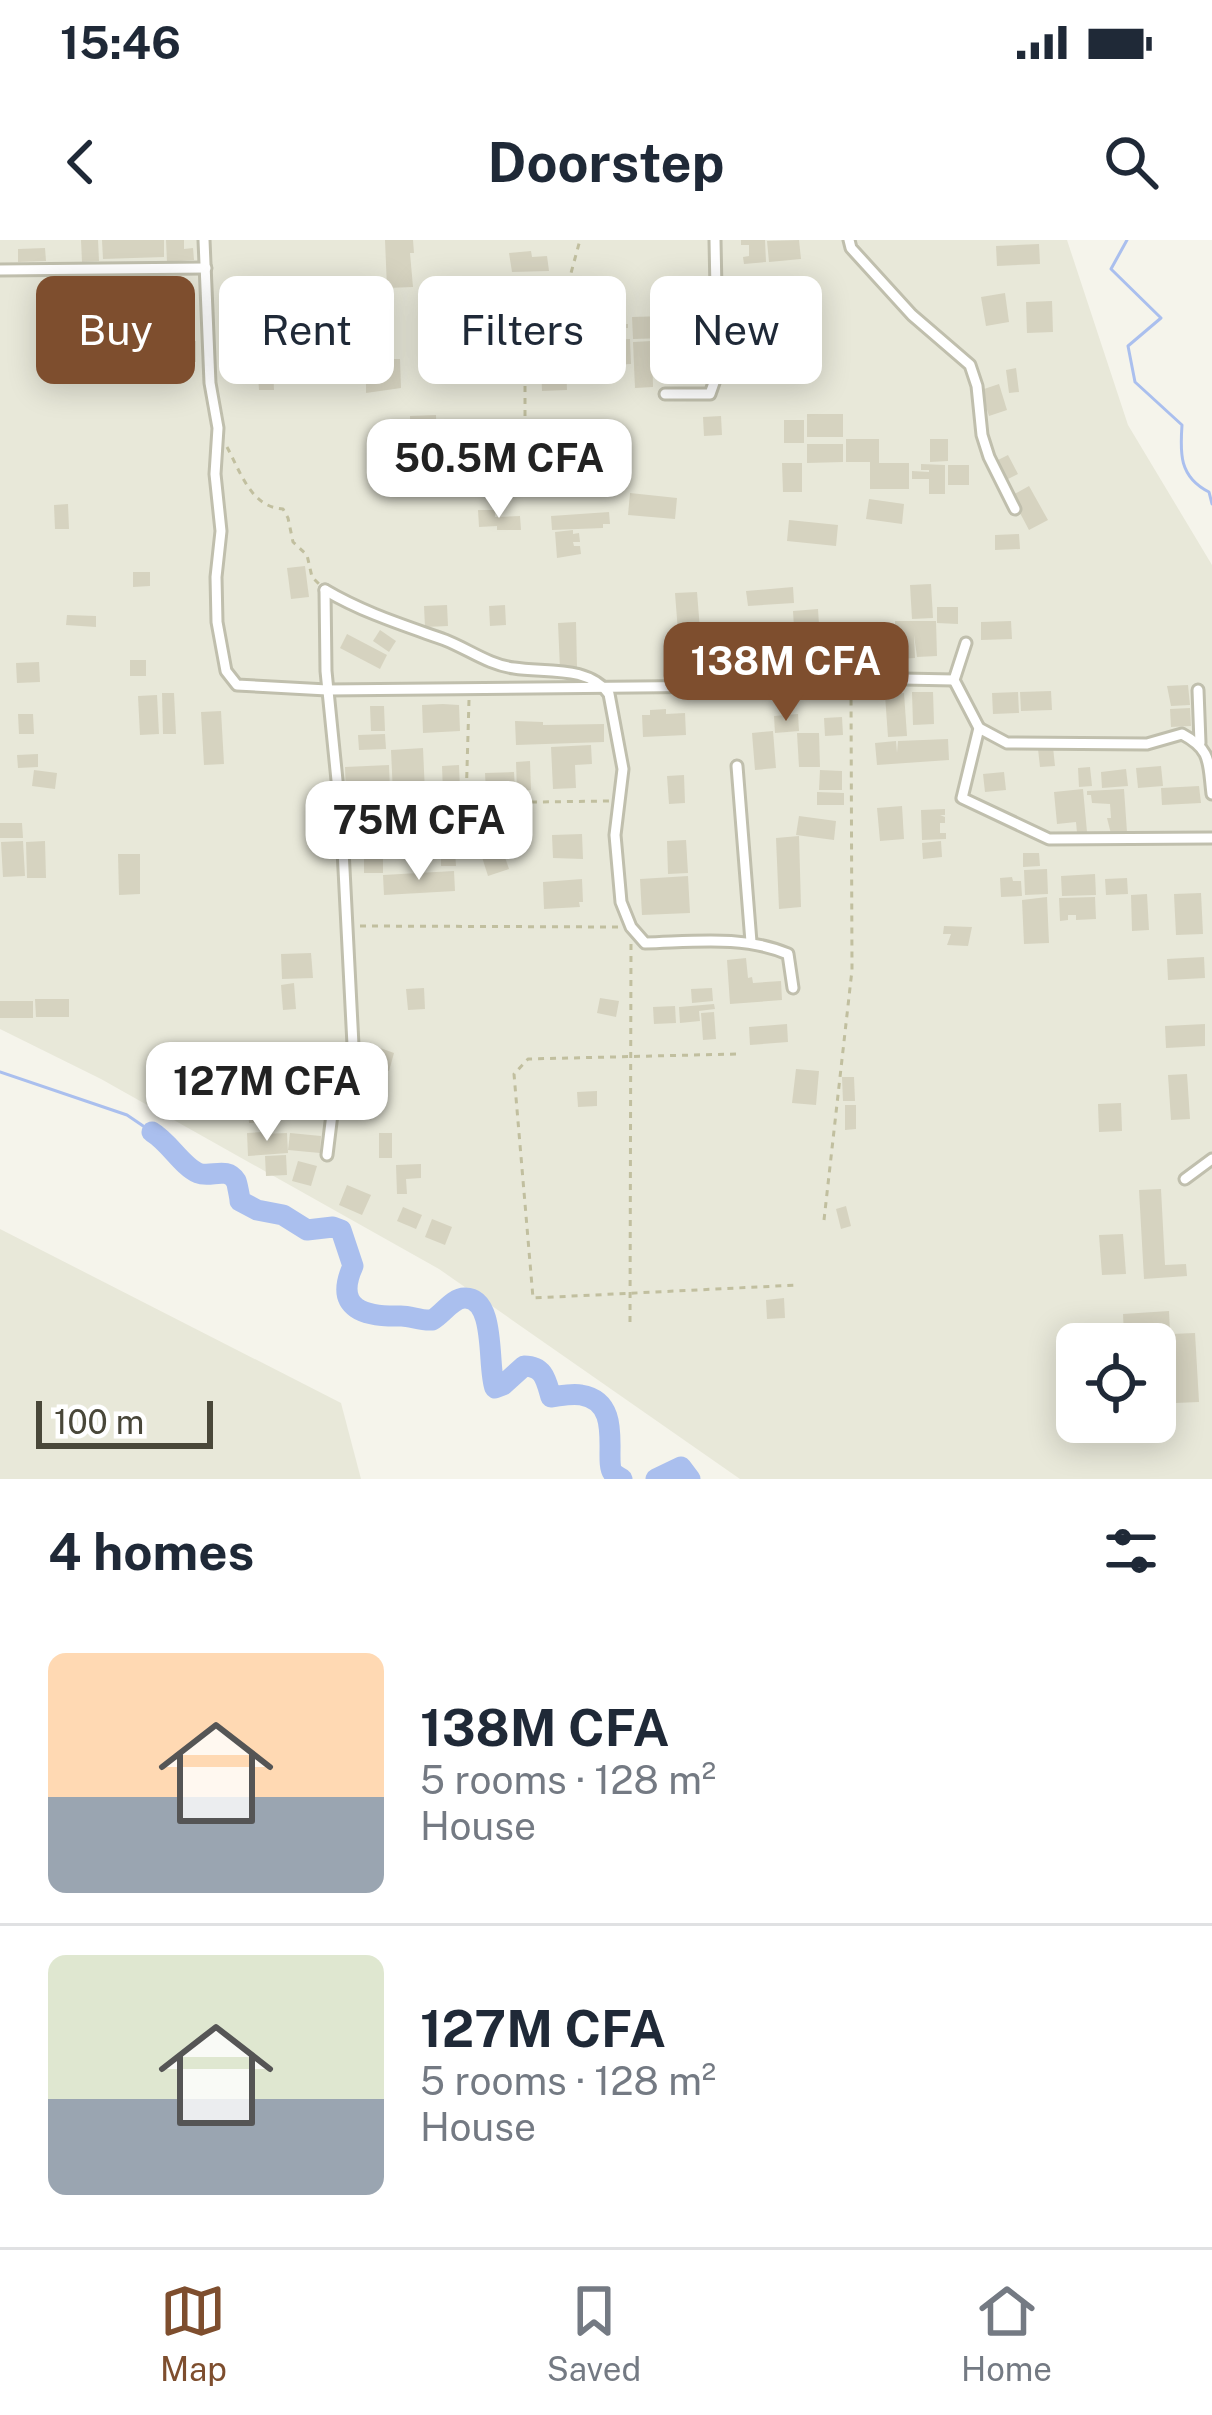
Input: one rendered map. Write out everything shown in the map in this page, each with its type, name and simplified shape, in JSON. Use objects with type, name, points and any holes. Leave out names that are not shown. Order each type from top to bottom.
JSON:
[{"type":"street","points":[[204,240],[211,383],[218,428],[217,622],[226,671],[237,685],[470,690],[838,685],[851,678],[954,680]]},
{"type":"street","points":[[716,240],[716,276]]},
{"type":"street","points":[[849,240],[851,248],[912,315],[970,364],[982,435],[1015,508]]},
{"type":"street","points":[[0,270],[206,268]]},
{"type":"street","points":[[665,394],[710,394],[713,384]]},
{"type":"street","points":[[325,590],[360,610],[447,640],[498,665],[572,673],[604,686],[623,769],[616,835],[621,902],[631,927],[645,943],[769,946],[788,954],[793,988]]},
{"type":"street","points":[[325,590],[327,690],[340,808],[353,1045],[332,1114],[327,1155]]},
{"type":"street","points":[[966,643],[954,680],[979,728],[1007,743],[1147,744],[1182,734],[1200,743]]},
{"type":"street","points":[[1198,690],[1200,743],[1208,759],[1212,794]]},
{"type":"street","points":[[979,728],[962,799],[1049,839],[1212,838]]},
{"type":"street","points":[[737,766],[751,942]]},
{"type":"street","points":[[1185,1178],[1212,1159]]},
{"type":"path","points":[[525,428],[525,354],[568,284],[580,240]]},
{"type":"path","points":[[218,428],[251,493],[267,508],[283,509],[293,542],[307,555],[312,577],[325,590]]},
{"type":"path","points":[[824,1220],[852,970],[851,678]]},
{"type":"path","points":[[466,803],[470,690]]},
{"type":"path","points":[[340,808],[619,801]]},
{"type":"path","points":[[346,926],[631,927],[630,1322]]},
{"type":"path","points":[[736,1054],[528,1059],[514,1074],[533,1298],[798,1285]]},
{"type":"shaded area","points":[[0,240],[1067,240],[1128,425],[1212,565],[1212,1479],[740,1479],[439,1269],[101,1079],[0,1029]]},
{"type":"shaded area","points":[[0,1229],[341,1403],[361,1479],[0,1479]]},
{"type":"building","points":[[81,240],[98,240],[99,261],[82,262]]},
{"type":"building","points":[[102,240],[164,240],[164,257],[103,259]]},
{"type":"building","points":[[166,240],[184,240],[184,249],[193,248],[194,260],[167,262]]},
{"type":"building","points":[[385,240],[413,240],[413,287],[394,288],[394,276],[386,276]]},
{"type":"building","points":[[741,240],[765,240],[766,262],[744,264],[749,245],[741,245]]},
{"type":"building","points":[[799,240],[801,259],[769,262],[767,241]]},
{"type":"building","points":[[1039,244],[1040,264],[997,266],[996,246]]},
{"type":"building","points":[[45,248],[46,261],[18,262],[18,249]]},
{"type":"building","points":[[531,251],[532,257],[547,256],[549,271],[512,272],[509,253]]},
{"type":"building","points":[[1005,293],[1009,322],[986,326],[981,297]]},
{"type":"building","points":[[1052,301],[1053,332],[1027,333],[1026,302]]},
{"type":"building","points":[[650,316],[650,338],[633,339],[632,317]]},
{"type":"building","points":[[626,339],[630,339],[631,364],[626,364]]},
{"type":"building","points":[[650,341],[653,387],[635,388],[633,342]]},
{"type":"building","points":[[394,359],[400,359],[401,388],[366,393],[366,384],[394,384]]},
{"type":"building","points":[[1016,368],[1019,392],[1009,393],[1006,370]]},
{"type":"building","points":[[259,384],[274,384],[274,390],[259,390]]},
{"type":"building","points":[[542,384],[567,384],[567,390],[542,391]]},
{"type":"building","points":[[999,384],[1007,410],[989,416],[981,390]]},
{"type":"building","points":[[807,414],[843,414],[843,437],[807,437]]},
{"type":"building","points":[[436,415],[437,450],[411,451],[410,416]]},
{"type":"building","points":[[721,416],[722,435],[704,436],[703,417]]},
{"type":"building","points":[[511,419],[518,452],[499,453],[496,420]]},
{"type":"building","points":[[784,420],[804,420],[804,443],[784,443]]},
{"type":"building","points":[[846,439],[879,439],[879,463],[909,463],[909,489],[870,489],[870,462],[846,462]]},
{"type":"building","points":[[930,439],[948,439],[948,461],[930,462]]},
{"type":"building","points":[[807,444],[843,444],[843,462],[807,463]]},
{"type":"building","points":[[482,446],[483,467],[467,468],[467,447]]},
{"type":"building","points":[[597,450],[599,470],[579,471],[578,451]]},
{"type":"building","points":[[431,453],[432,471],[410,472],[410,454]]},
{"type":"building","points":[[1008,455],[1018,474],[1004,481],[994,462]]},
{"type":"building","points":[[782,463],[802,463],[802,492],[783,492]]},
{"type":"building","points":[[921,464],[945,465],[945,494],[929,494],[929,479],[912,479],[912,471],[929,472],[921,470]]},
{"type":"building","points":[[948,465],[969,465],[969,485],[948,485]]},
{"type":"building","points":[[1029,486],[1048,520],[1029,530],[1011,496]]},
{"type":"building","points":[[630,493],[677,498],[675,519],[628,515]]},
{"type":"building","points":[[869,499],[904,504],[902,524],[866,519]]},
{"type":"building","points":[[68,504],[69,529],[55,529],[54,505]]},
{"type":"building","points":[[478,510],[495,510],[495,517],[520,516],[521,530],[479,527]]},
{"type":"building","points":[[609,512],[610,524],[603,528],[552,530],[551,516]]},
{"type":"building","points":[[789,520],[838,525],[836,546],[787,541]]},
{"type":"building","points":[[555,532],[579,533],[580,542],[573,542],[580,546],[581,554],[557,558]]},
{"type":"building","points":[[1019,534],[1020,549],[995,550],[995,535]]},
{"type":"building","points":[[305,566],[309,597],[291,599],[287,568]]},
{"type":"building","points":[[133,572],[150,572],[150,586],[133,587]]},
{"type":"building","points":[[931,584],[933,618],[912,619],[910,585]]},
{"type":"building","points":[[793,587],[794,603],[748,606],[746,591]]},
{"type":"building","points":[[697,592],[700,630],[678,632],[675,593]]},
{"type":"building","points":[[447,605],[448,626],[425,627],[424,606]]},
{"type":"building","points":[[505,605],[506,625],[490,626],[489,606]]},
{"type":"building","points":[[937,607],[958,607],[958,624],[937,623]]},
{"type":"building","points":[[818,609],[819,625],[794,627],[793,611]]},
{"type":"building","points":[[67,615],[96,616],[96,627],[66,625]]},
{"type":"building","points":[[895,621],[936,621],[937,656],[917,657],[914,635],[915,658],[895,659]]},
{"type":"building","points":[[1011,621],[1012,639],[981,640],[981,622]]},
{"type":"building","points":[[576,622],[577,668],[560,669],[558,623]]},
{"type":"building","points":[[380,630],[396,641],[389,652],[373,641]]},
{"type":"building","points":[[347,634],[387,655],[380,669],[340,648]]},
{"type":"building","points":[[130,660],[146,660],[146,676],[130,676]]},
{"type":"building","points":[[39,662],[40,682],[17,683],[16,663]]},
{"type":"building","points":[[1188,685],[1190,705],[1171,706],[1167,686]]},
{"type":"building","points":[[1051,691],[1052,710],[1021,711],[1020,692]]},
{"type":"building","points":[[912,692],[933,692],[934,724],[913,725]]},
{"type":"building","points":[[1018,692],[1019,713],[993,714],[992,693]]},
{"type":"building","points":[[162,693],[174,693],[176,734],[163,734]]},
{"type":"building","points":[[904,693],[907,736],[888,737],[885,695]]},
{"type":"building","points":[[157,695],[159,734],[140,735],[138,696]]},
{"type":"building","points":[[422,705],[459,705],[460,731],[423,733]]},
{"type":"building","points":[[370,706],[384,706],[385,731],[371,731]]},
{"type":"building","points":[[1190,708],[1191,726],[1171,727],[1170,709]]},
{"type":"building","points":[[666,709],[666,714],[685,713],[686,735],[643,737],[642,715]]},
{"type":"building","points":[[221,711],[224,764],[204,765],[201,712]]},
{"type":"building","points":[[18,714],[33,714],[34,734],[19,734]]},
{"type":"building","points":[[798,714],[799,731],[775,733],[774,716]]},
{"type":"building","points":[[842,717],[843,735],[825,736],[824,718]]},
{"type":"building","points":[[515,721],[604,724],[604,742],[516,745]]},
{"type":"building","points":[[773,731],[776,768],[755,770],[752,733]]},
{"type":"building","points":[[797,733],[819,733],[820,767],[799,767]]},
{"type":"building","points":[[385,734],[386,749],[359,750],[358,735]]},
{"type":"building","points":[[948,739],[949,760],[877,765],[875,743],[896,741],[897,753],[898,741]]},
{"type":"building","points":[[591,745],[592,764],[575,765],[576,788],[553,789],[551,747]]},
{"type":"building","points":[[1053,747],[1055,766],[1040,767],[1038,749]]},
{"type":"building","points":[[423,748],[425,793],[393,794],[391,750]]},
{"type":"building","points":[[38,754],[38,767],[18,768],[17,755]]},
{"type":"building","points":[[530,761],[531,790],[517,791],[516,762]]},
{"type":"building","points":[[389,765],[390,791],[346,793],[345,767]]},
{"type":"building","points":[[459,765],[460,791],[443,792],[442,766]]},
{"type":"building","points":[[1161,766],[1163,786],[1138,788],[1136,768]]},
{"type":"building","points":[[1090,767],[1092,786],[1079,787],[1078,768]]},
{"type":"building","points":[[1126,769],[1128,786],[1102,788],[1101,772]]},
{"type":"building","points":[[34,770],[57,773],[55,789],[32,786]]},
{"type":"building","points":[[820,770],[842,771],[842,790],[819,790]]},
{"type":"building","points":[[514,772],[515,791],[486,792],[485,773]]},
{"type":"building","points":[[1004,772],[1006,790],[985,792],[983,774]]},
{"type":"building","points":[[684,775],[685,803],[669,804],[667,776]]},
{"type":"building","points":[[1199,786],[1201,803],[1162,805],[1161,788]]},
{"type":"building","points":[[1083,789],[1087,832],[1077,833],[1076,822],[1057,824],[1054,792]]},
{"type":"building","points":[[1124,789],[1127,832],[1111,834],[1110,804],[1092,803],[1087,791]]},
{"type":"building","points":[[817,792],[844,793],[844,805],[817,805]]},
{"type":"building","points":[[902,806],[904,839],[880,841],[877,808]]},
{"type":"building","points":[[945,809],[945,815],[940,815],[945,823],[940,823],[940,833],[946,833],[946,839],[922,840],[921,810]]},
{"type":"building","points":[[799,816],[836,821],[834,840],[796,835]]},
{"type":"building","points":[[0,823],[22,823],[23,838],[0,838]]},
{"type":"building","points":[[494,825],[509,869],[488,876],[474,832]]},
{"type":"building","points":[[582,834],[583,859],[553,858],[552,835]]},
{"type":"building","points":[[799,836],[801,907],[779,909],[776,838]]},
{"type":"building","points":[[686,840],[688,873],[668,874],[667,841]]},
{"type":"building","points":[[23,841],[25,876],[3,877],[1,842]]},
{"type":"building","points":[[45,841],[46,878],[27,878],[26,842]]},
{"type":"building","points":[[941,841],[942,857],[923,859],[922,843]]},
{"type":"building","points":[[455,850],[456,866],[441,866],[441,851]]},
{"type":"building","points":[[1023,853],[1039,853],[1040,866],[1023,867]]},
{"type":"building","points":[[118,854],[140,854],[140,894],[119,895]]},
{"type":"building","points":[[364,856],[383,856],[383,873],[364,873]]},
{"type":"building","points":[[1047,869],[1048,894],[1025,895],[1024,870]]},
{"type":"building","points":[[454,871],[455,891],[384,895],[383,875]]},
{"type":"building","points":[[1095,874],[1096,895],[1062,896],[1061,876]]},
{"type":"building","points":[[688,876],[690,913],[642,915],[640,879]]},
{"type":"building","points":[[1000,878],[1021,881],[1022,896],[1001,897]]},
{"type":"building","points":[[1127,878],[1128,894],[1106,895],[1105,879]]},
{"type":"building","points":[[582,879],[580,907],[544,909],[543,882]]},
{"type":"building","points":[[1201,893],[1203,934],[1176,935],[1174,894]]},
{"type":"building","points":[[1147,894],[1149,930],[1132,931],[1131,895]]},
{"type":"building","points":[[1047,897],[1049,943],[1024,944],[1022,900]]},
{"type":"building","points":[[1095,897],[1096,919],[1076,920],[1076,915],[1068,915],[1068,920],[1060,921],[1059,898]]},
{"type":"building","points":[[944,926],[972,927],[968,946],[947,945],[951,934],[943,934]]},
{"type":"building","points":[[311,953],[313,978],[282,979],[281,954]]},
{"type":"building","points":[[1204,957],[1205,978],[1168,980],[1167,959]]},
{"type":"building","points":[[746,958],[753,983],[781,981],[782,1000],[730,1004],[727,960]]},
{"type":"building","points":[[294,983],[296,1009],[283,1010],[281,985]]},
{"type":"building","points":[[424,988],[425,1009],[408,1010],[406,989]]},
{"type":"building","points":[[712,988],[713,1001],[692,1003],[691,989]]},
{"type":"building","points":[[600,998],[619,1001],[616,1017],[597,1013]]},
{"type":"building","points":[[35,999],[69,999],[69,1017],[36,1017]]},
{"type":"building","points":[[0,1001],[33,1001],[33,1018],[0,1018]]},
{"type":"building","points":[[714,1004],[715,1009],[699,1011],[700,1021],[680,1023],[679,1007]]},
{"type":"building","points":[[675,1006],[676,1023],[654,1024],[653,1007]]},
{"type":"building","points":[[714,1012],[716,1039],[703,1040],[701,1013]]},
{"type":"building","points":[[787,1024],[788,1042],[750,1045],[749,1027]]},
{"type":"building","points":[[1205,1024],[1205,1046],[1166,1048],[1165,1026]]},
{"type":"building","points":[[372,1045],[394,1053],[389,1071],[366,1063]]},
{"type":"building","points":[[796,1069],[819,1071],[816,1105],[792,1103]]},
{"type":"building","points":[[283,1073],[303,1073],[302,1090],[283,1089]]},
{"type":"building","points":[[1187,1074],[1190,1119],[1171,1120],[1168,1075]]},
{"type":"building","points":[[842,1077],[854,1077],[855,1101],[843,1101]]},
{"type":"building","points":[[597,1091],[597,1106],[578,1107],[577,1092]]},
{"type":"building","points":[[222,1092],[231,1092],[231,1099],[237,1099],[237,1093],[267,1095],[267,1117],[273,1117],[273,1122],[249,1123],[248,1108],[246,1114],[222,1114]]},
{"type":"building","points":[[1121,1103],[1122,1131],[1099,1132],[1098,1104]]},
{"type":"building","points":[[845,1105],[856,1105],[856,1129],[845,1130]]},
{"type":"building","points":[[247,1133],[287,1133],[288,1153],[248,1156]]},
{"type":"building","points":[[290,1133],[321,1136],[320,1153],[288,1150]]},
{"type":"building","points":[[379,1133],[392,1133],[392,1158],[379,1158]]},
{"type":"building","points":[[286,1155],[287,1175],[266,1176],[265,1156]]},
{"type":"building","points":[[298,1161],[317,1166],[311,1186],[292,1181]]},
{"type":"building","points":[[421,1164],[421,1178],[406,1179],[407,1194],[397,1194],[396,1165]]},
{"type":"building","points":[[347,1185],[371,1195],[362,1215],[339,1205]]},
{"type":"building","points":[[1161,1189],[1165,1265],[1186,1264],[1187,1276],[1144,1279],[1139,1190]]},
{"type":"building","points":[[846,1206],[851,1226],[841,1229],[836,1209]]},
{"type":"building","points":[[403,1207],[422,1215],[416,1229],[397,1221]]},
{"type":"building","points":[[432,1219],[452,1227],[445,1245],[425,1237]]},
{"type":"building","points":[[1123,1234],[1126,1274],[1102,1275],[1099,1235]]},
{"type":"building","points":[[784,1298],[785,1318],[767,1319],[766,1300]]},
{"type":"building","points":[[1169,1311],[1170,1323],[1123,1323],[1123,1314]]},
{"type":"building","points":[[1195,1333],[1199,1402],[1176,1403],[1176,1334]]},
{"type":"waterway","points":[[1127,240],[1111,269],[1161,318],[1128,346],[1135,382],[1182,425],[1187,472],[1209,492],[1212,504]]},
{"type":"waterway","points":[[0,1072],[127,1115],[152,1132]]},
{"type":"waterway","points":[[152,1132],[198,1173],[232,1177],[240,1201],[257,1210],[283,1215],[307,1230],[341,1230],[353,1266],[347,1293],[356,1308],[376,1315],[432,1320],[460,1299],[475,1301],[486,1321],[495,1388],[524,1366],[543,1375],[551,1397],[577,1394],[595,1400],[608,1419],[613,1473],[622,1479]]},
{"type":"waterway","points":[[656,1479],[681,1467],[690,1479]]}]
